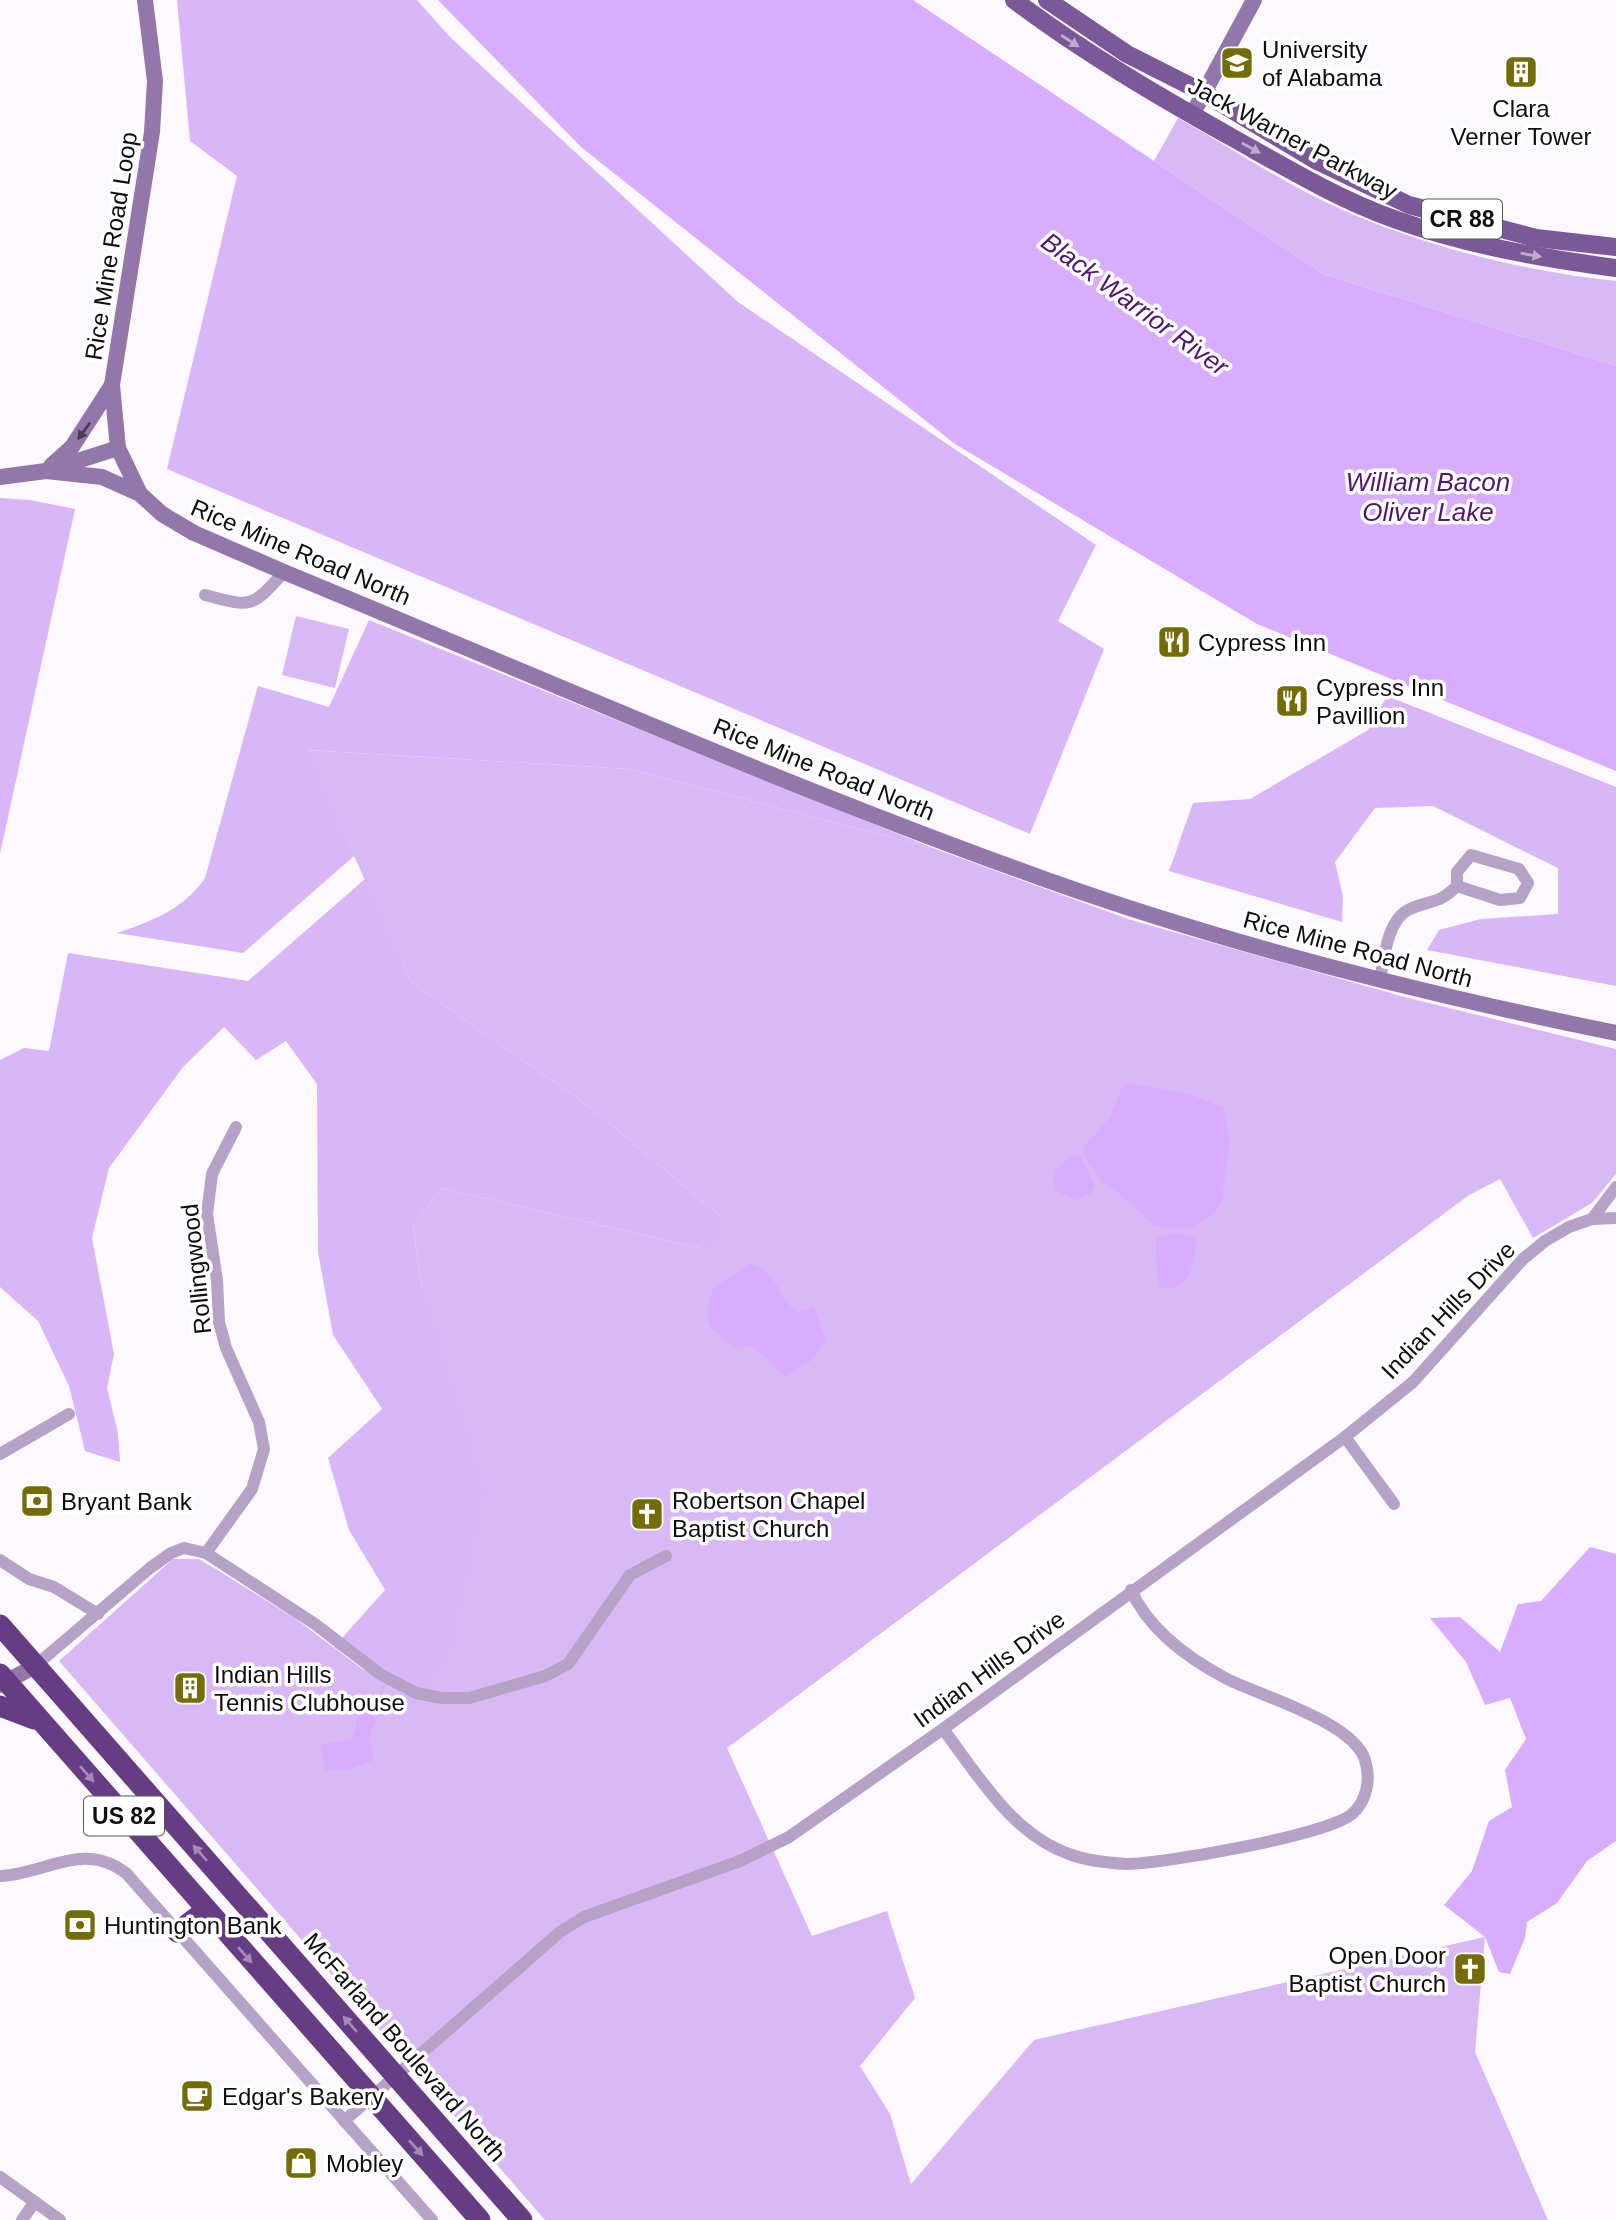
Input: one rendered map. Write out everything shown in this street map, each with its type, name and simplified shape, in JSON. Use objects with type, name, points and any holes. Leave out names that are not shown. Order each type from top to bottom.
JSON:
[{"type":"highway","name":"McFarland Boulevard North","points":[[0,1625],[522,2220]]},
{"type":"highway","name":"US 82","points":[[2,1681],[43,1723],[480,2220]]},
{"type":"highway","points":[[0,1706],[43,1723]]},
{"type":"highway","points":[[177,1931],[206,1910]]},
{"type":"main road","name":"Rice Mine Road Loop","points":[[140,494],[118,448],[112,385],[152,132],[155,82],[145,0]]},
{"type":"main road","name":"Jack Warner Parkway","points":[[1014,0],[1064,37],[1192,115],[1327,189],[1393,219],[1509,251],[1616,268]]},
{"type":"main road","name":"Jack Warner Parkway","points":[[1047,0],[1127,54],[1204,93],[1317,161],[1409,205],[1536,238],[1616,247]]},
{"type":"main road","points":[[1192,115],[1254,0]]},
{"type":"main road","points":[[46,471],[72,447],[112,385]]},
{"type":"main road","name":"Rice Mine Road North","points":[[0,477],[46,471],[118,448]]},
{"type":"main road","name":"Rice Mine Road North","points":[[46,471],[102,477],[140,494],[162,514],[194,533],[284,572],[894,823],[1048,880],[1207,932],[1380,980],[1502,1010],[1616,1032]]},
{"type":"main road","points":[[2,1681],[35,1666]]},
{"type":"street","points":[[205,595],[244,605],[256,600],[284,572]]},
{"type":"street","points":[[1380,980],[1393,927],[1406,911],[1443,900],[1457,886],[1457,872],[1471,855],[1519,869],[1528,883],[1520,898],[1500,900],[1457,886]]},
{"type":"street","name":"Rollingwood","points":[[206,1553],[252,1489],[264,1449],[258,1422],[226,1348],[219,1322],[218,1280],[207,1214],[212,1174],[236,1127]]},
{"type":"street","points":[[1592,1219],[1616,1187]]},
{"type":"street","points":[[1592,1219],[1616,1218]]},
{"type":"street","name":"Indian Hills Drive","points":[[344,2121],[538,1949],[583,1917],[740,1861],[789,1837],[943,1729],[1345,1437],[1413,1382],[1523,1259],[1545,1241],[1569,1227],[1592,1219]]},
{"type":"street","points":[[0,1454],[69,1414]]},
{"type":"street","points":[[1345,1437],[1394,1504]]},
{"type":"street","points":[[35,1666],[171,1553],[184,1548],[206,1553],[304,1616],[380,1674],[416,1693],[456,1699],[507,1688],[557,1671],[577,1653],[629,1575],[666,1556]]},
{"type":"street","points":[[0,1560],[29,1579],[54,1587],[98,1614]]},
{"type":"street","points":[[943,1729],[1012,1818],[1045,1843],[1070,1855],[1125,1864],[1180,1860],[1327,1827],[1352,1814],[1368,1790],[1366,1762],[1360,1749],[1339,1731],[1227,1679],[1180,1650],[1149,1617],[1131,1590]]},
{"type":"street","points":[[0,1876],[20,1875],[79,1857],[96,1858],[114,1864],[126,1873],[432,2220]]},
{"type":"street","points":[[0,2177],[60,2220]]},
{"type":"street","points":[[22,2220],[34,2203]]},
{"type":"shaded area","points":[[177,0],[417,0],[450,37],[738,302],[1096,545],[1058,621],[1104,649],[1030,834],[167,469],[237,176],[190,141]]},
{"type":"shaded area","points":[[1178,118],[1302,190],[1377,224],[1478,256],[1546,271],[1616,281],[1616,366],[1323,274],[1154,161]]},
{"type":"shaded area","points":[[0,498],[30,500],[75,509],[0,854]]},
{"type":"shaded area","points":[[296,616],[349,629],[335,688],[282,675]]},
{"type":"shaded area","points":[[369,620],[933,848],[630,769],[307,750],[354,856],[243,953],[117,933],[166,913],[187,898],[205,878],[258,686],[329,707]]},
{"type":"shaded area","points":[[1387,696],[1616,787],[1616,986],[1427,950],[1439,930],[1481,919],[1558,914],[1558,868],[1433,806],[1375,808],[1335,862],[1343,896],[1342,922],[1169,871],[1193,803],[1250,799],[1368,730]]},
{"type":"shaded area","points":[[306,750],[630,769],[933,848],[1131,920],[1408,998],[1616,1049],[1616,1174],[1592,1203],[1533,1238],[1500,1179],[1469,1195],[727,1748],[812,1936],[887,1911],[915,1998],[860,2066],[890,2114],[911,2184],[1034,2040],[1485,1937],[1475,2052],[1548,2220],[545,2220],[59,1661],[173,1559],[199,1559],[296,1619],[361,1668],[418,1702],[422,1289],[413,1226],[441,1188],[699,1248],[721,1217],[590,1107],[411,982]]},
{"type":"shaded area","points":[[365,879],[411,982],[590,1107],[721,1217],[718,1240],[699,1248],[441,1188],[413,1226],[422,1289],[485,1491],[451,1649],[417,1703],[334,1647],[385,1590],[349,1530],[328,1458],[382,1409],[333,1335],[318,1252],[317,1084],[286,1041],[256,1060],[224,1027],[183,1067],[109,1168],[92,1238],[114,1354],[107,1388],[118,1433],[120,1462],[85,1451],[69,1386],[38,1321],[0,1287],[0,1060],[24,1048],[49,1051],[68,953],[248,981]]},
{"type":"water","name":"William Bacon Oliver Lake","points":[[438,0],[913,0],[1323,274],[1616,366],[1616,771],[1257,624],[955,444],[581,147]]},
{"type":"water","points":[[1128,1083],[1189,1094],[1224,1108],[1230,1142],[1221,1204],[1212,1215],[1193,1227],[1174,1229],[1153,1225],[1124,1197],[1103,1183],[1084,1154],[1083,1148],[1110,1117],[1121,1090]]},
{"type":"water","points":[[1074,1155],[1082,1159],[1095,1186],[1090,1194],[1075,1200],[1056,1191],[1054,1185],[1057,1170]]},
{"type":"water","points":[[1180,1233],[1196,1238],[1192,1266],[1185,1281],[1179,1286],[1160,1287],[1156,1237]]},
{"type":"water","points":[[750,1264],[767,1273],[797,1313],[814,1307],[826,1341],[812,1360],[786,1376],[752,1346],[737,1348],[718,1335],[709,1324],[708,1310],[713,1288]]},
{"type":"water","points":[[1590,1547],[1616,1554],[1616,1841],[1587,1861],[1557,1903],[1527,1922],[1525,1938],[1510,1974],[1499,1972],[1485,1937],[1444,1905],[1472,1871],[1489,1821],[1512,1807],[1505,1770],[1526,1739],[1510,1698],[1485,1705],[1466,1662],[1430,1618],[1460,1617],[1500,1652],[1518,1604],[1541,1601]]},
{"type":"water","points":[[363,1710],[369,1711],[376,1719],[369,1737],[374,1760],[350,1769],[325,1770],[321,1745],[351,1739],[356,1730],[356,1720]]},
{"type":"place","name":"University of Alabama","points":[[1237,63]]},
{"type":"place","name":"Clara Verner Tower","points":[[1521,72]]},
{"type":"place","name":"Cypress Inn","points":[[1174,642]]},
{"type":"place","name":"Cypress Inn Pavillion","points":[[1292,701]]},
{"type":"place","name":"Bryant Bank","points":[[37,1501]]},
{"type":"place","name":"Robertson Chapel Baptist Church","points":[[647,1514]]},
{"type":"place","name":"Indian Hills Tennis Clubhouse","points":[[190,1688]]},
{"type":"place","name":"Huntington Bank","points":[[80,1925]]},
{"type":"place","name":"Open Door Baptist Church","points":[[1470,1969]]},
{"type":"place","name":"Edgar's Bakery","points":[[197,2096]]},
{"type":"place","name":"Mobley","points":[[301,2163]]},
{"type":"water label","name":"Black Warrior River","points":[[1135,304]]}]
